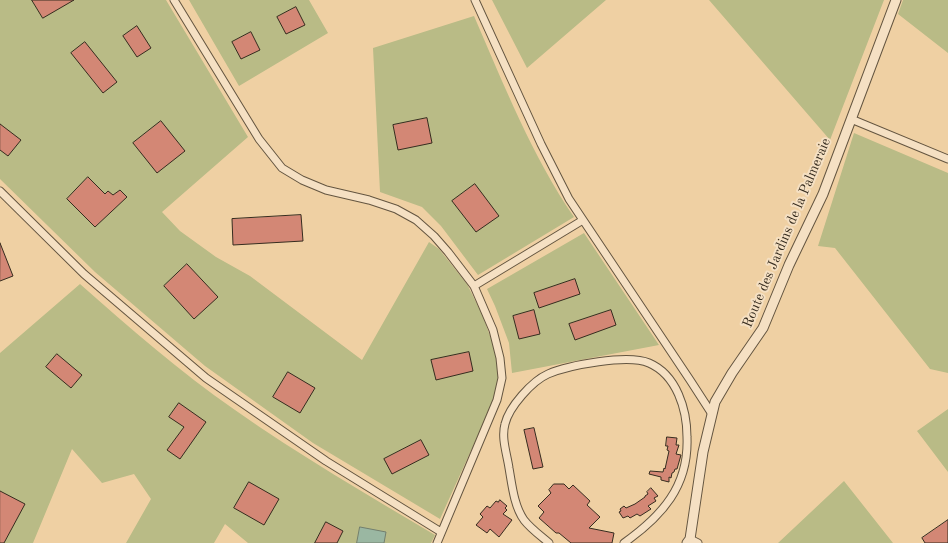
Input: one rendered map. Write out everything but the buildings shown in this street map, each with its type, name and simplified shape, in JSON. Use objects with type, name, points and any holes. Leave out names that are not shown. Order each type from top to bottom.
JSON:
[{"type":"street","points":[[174,0],[259,139],[282,168],[302,180],[326,190],[376,202],[396,209],[416,220],[434,236],[474,286],[493,330],[500,358],[502,378],[497,400],[437,543]]},
{"type":"street","points":[[475,0],[541,144],[569,199],[712,414]]},
{"type":"street","name":"Route des Jardins de la Palmeraie","points":[[692,542],[703,452],[716,402],[726,384],[763,328],[788,265],[823,194],[896,0]]},
{"type":"street","points":[[851,119],[948,159]]},
{"type":"street","points":[[0,191],[84,274],[206,378],[326,461],[441,532]]},
{"type":"street","points":[[474,286],[583,220]]},
{"type":"street","points":[[549,543],[533,530],[525,521],[514,496],[504,436],[505,422],[511,410],[520,399],[534,384],[547,374],[602,361],[625,360],[648,363],[659,369],[668,377],[676,389],[685,415],[688,446],[685,468],[680,483],[671,500],[653,520],[624,543]]},
{"type":"green space","points":[[0,0],[166,0],[248,137],[162,212],[180,231],[216,257],[250,276],[362,360],[429,242],[439,249],[467,284],[482,314],[497,355],[499,382],[488,413],[440,519],[313,443],[205,366],[95,272],[0,179]]},
{"type":"green space","points":[[189,0],[309,0],[328,33],[239,86]]},
{"type":"green space","points":[[492,0],[606,0],[527,68]]},
{"type":"green space","points":[[709,0],[884,0],[830,140]]},
{"type":"green space","points":[[903,0],[948,0],[948,53],[898,14]]},
{"type":"green space","points":[[474,16],[532,145],[559,194],[574,217],[478,275],[441,226],[422,207],[380,192],[373,48]]},
{"type":"green space","points":[[854,133],[948,173],[948,373],[930,369],[835,248],[818,246]]},
{"type":"green space","points":[[584,233],[659,345],[512,373],[509,343],[487,289]]},
{"type":"green space","points":[[80,284],[156,349],[215,395],[259,427],[309,459],[435,535],[431,543],[248,543],[225,524],[214,543],[126,543],[151,499],[134,474],[102,483],[72,449],[33,543],[0,543],[0,353]]},
{"type":"green space","points":[[948,409],[948,472],[917,431]]},
{"type":"green space","points":[[844,481],[893,543],[778,543]]},
{"type":"shaded area","points":[[360,527],[386,532],[384,543],[357,543]]}]
